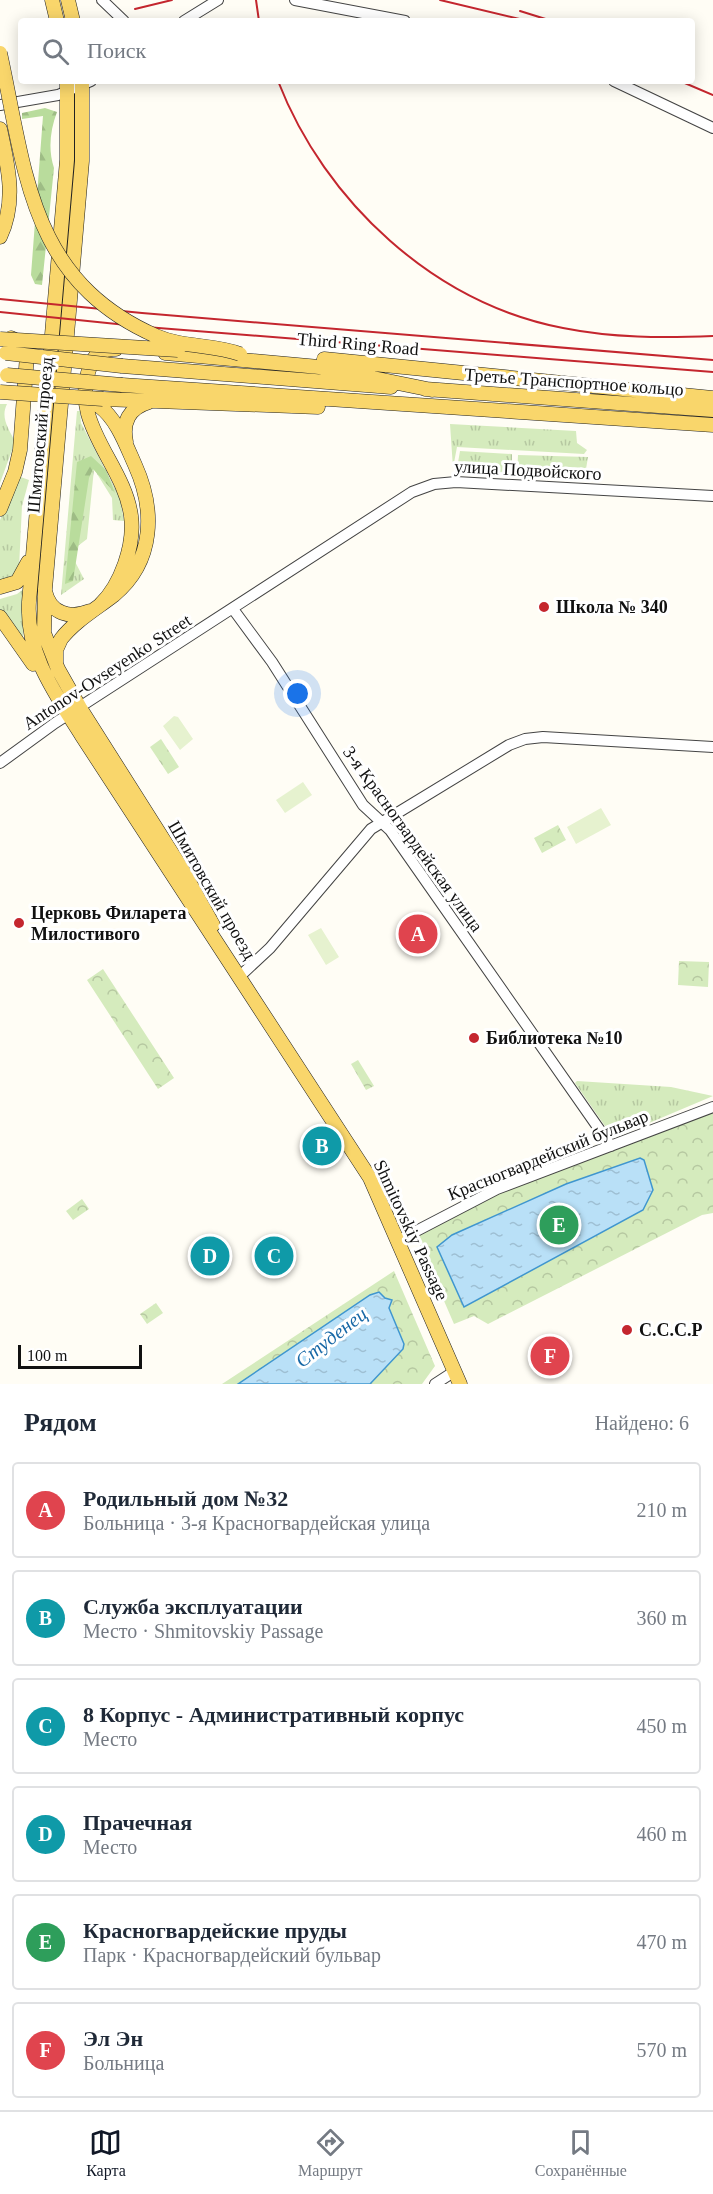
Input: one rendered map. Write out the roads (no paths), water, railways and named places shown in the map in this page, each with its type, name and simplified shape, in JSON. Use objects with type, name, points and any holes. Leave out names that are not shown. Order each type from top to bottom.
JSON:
[{"type":"main road","points":[[52,0],[56,18]]},
{"type":"main road","points":[[68,0],[72,18]]},
{"type":"main road","points":[[0,53],[36,213],[48,239],[82,286],[118,317],[157,337],[181,345],[240,354]]},
{"type":"main road","name":"Шмитовский проезд","points":[[74,712],[44,633],[45,589],[82,161],[85,84]]},
{"type":"main road","name":"Шмитовский проезд","points":[[67,86],[67,160],[28,611],[31,641],[40,668],[74,712],[196,914],[240,976]]},
{"type":"main road","points":[[0,129],[10,192],[6,219],[0,237]]},
{"type":"main road","points":[[0,509],[15,472],[20,450],[27,351],[20,341],[2,346]]},
{"type":"main road","points":[[2,346],[122,363],[332,384],[432,390]]},
{"type":"main road","name":"Third Ring Road","points":[[2,346],[240,354],[440,369],[713,398]]},
{"type":"main road","points":[[45,589],[50,603],[61,613],[76,615],[97,607],[113,588],[124,564],[132,523],[124,489],[91,426],[85,408],[88,376],[92,363],[99,353],[112,349],[319,367],[432,390]]},
{"type":"main road","points":[[0,374],[122,385],[713,425]]},
{"type":"main road","name":"Третье Транспортное кольцо","points":[[432,390],[713,410]]},
{"type":"main road","points":[[0,392],[75,397],[101,402],[170,400],[294,407],[388,404]]},
{"type":"main road","points":[[131,456],[124,431],[129,415],[141,404],[170,400]]},
{"type":"main road","points":[[58,669],[55,654],[61,639],[130,578],[146,546],[149,509],[142,481],[113,421],[101,402]]},
{"type":"main road","points":[[0,587],[14,584],[21,578],[33,549]]},
{"type":"main road","points":[[0,617],[74,712]]},
{"type":"main road","name":"Shmitovskiy Passage","points":[[240,976],[370,1178],[458,1378]]},
{"type":"street","points":[[102,0],[121,18]]},
{"type":"street","points":[[189,18],[218,0]]},
{"type":"street","points":[[295,0],[389,18]]},
{"type":"street","points":[[621,84],[713,128]]},
{"type":"street","points":[[0,105],[67,86]]},
{"type":"street","name":"улица Подвойского","points":[[233,609],[412,492],[434,484],[456,482],[713,496]]},
{"type":"street","name":"Antonov-Ovseyenko Street","points":[[0,763],[233,609]]},
{"type":"street","name":"3-я Красногвардейская улица","points":[[233,609],[272,663],[363,805],[390,830],[611,1146]]},
{"type":"street","points":[[240,976],[270,948],[368,832],[509,745],[525,739],[557,737],[713,747]]},
{"type":"street","name":"Красногвардейский бульвар","points":[[399,1240],[497,1189],[713,1107]]},
{"type":"street","points":[[435,1384],[458,1378]]},
{"type":"water","points":[[640,1158],[644,1160],[653,1190],[643,1210],[464,1307],[437,1247],[452,1235],[566,1184]]},
{"type":"water","name":"Студенец","points":[[379,1292],[385,1298],[392,1300],[389,1308],[404,1344],[403,1349],[370,1384],[238,1384],[370,1295]]},
{"type":"railway","points":[[135,9],[172,0]]},
{"type":"railway","points":[[256,0],[259,18]]},
{"type":"railway","points":[[440,0],[515,18]]},
{"type":"railway","points":[[520,11],[542,18]]},
{"type":"railway","points":[[279,84],[298,125],[324,167],[355,206],[390,240],[429,271],[471,296],[516,315],[563,328],[600,334],[713,336]]},
{"type":"railway","points":[[687,84],[713,95]]},
{"type":"railway","points":[[0,299],[142,313],[713,360]]},
{"type":"railway","points":[[0,312],[146,327],[713,372]]},
{"type":"place","name":"Школа № 340","points":[[544,607]]},
{"type":"place","name":"Церковь Филарета Милостивого","points":[[19,923]]},
{"type":"place","name":"Родильный дом №32","points":[[418,934]]},
{"type":"place","name":"Библиотека №10","points":[[474,1038]]},
{"type":"place","name":"Служба эксплуатации","points":[[322,1146]]},
{"type":"place","name":"Красногвардейские пруды","points":[[559,1225]]},
{"type":"place","name":"Прачечная","points":[[210,1256]]},
{"type":"place","name":"8 Корпус - Административный корпус","points":[[274,1256]]},
{"type":"place","name":"С.С.С.Р","points":[[627,1330]]},
{"type":"place","name":"Эл Эн","points":[[550,1356]]}]
